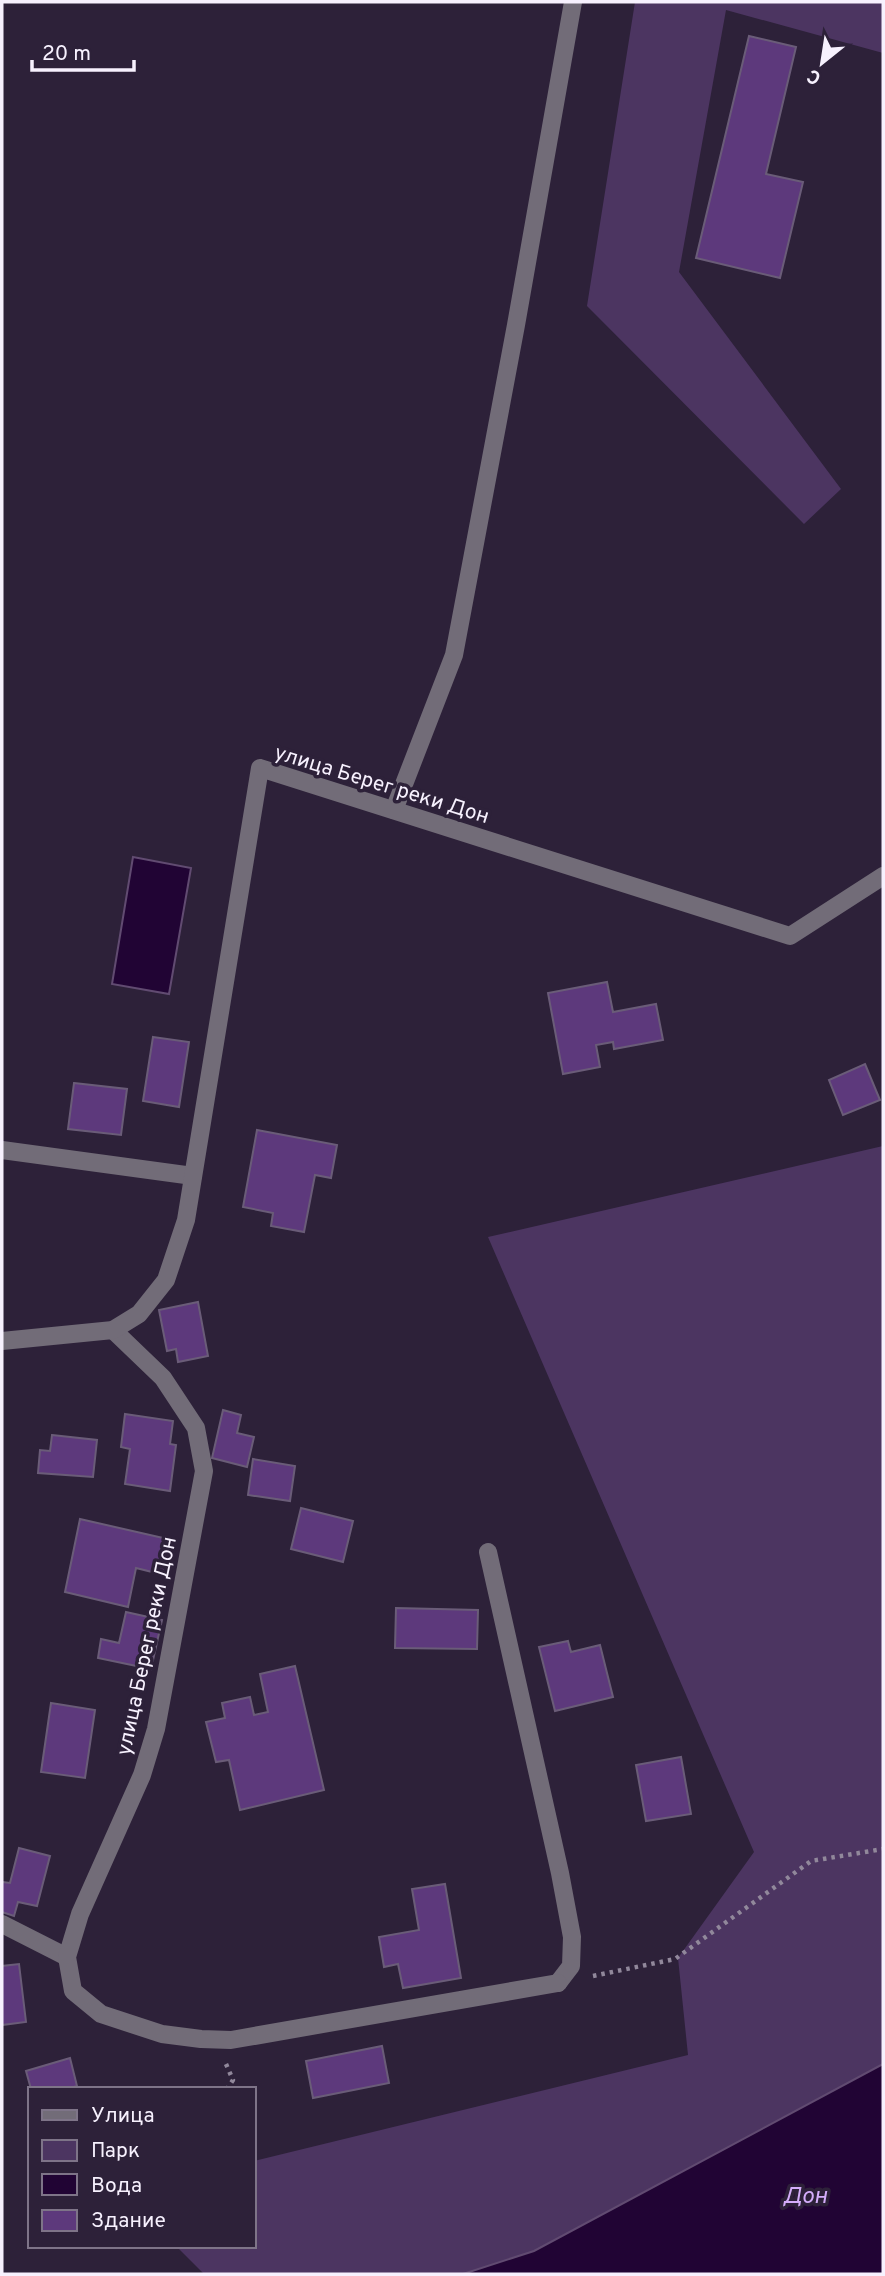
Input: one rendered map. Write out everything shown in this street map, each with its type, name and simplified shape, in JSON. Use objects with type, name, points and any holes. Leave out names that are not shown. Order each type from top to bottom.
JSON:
[{"type":"street","points":[[394,810],[454,655],[573,2]]},
{"type":"street","name":"улица Берег реки Дон","points":[[2,1341],[113,1330],[139,1314],[166,1280],[186,1220],[260,768],[790,936],[883,876]]},
{"type":"street","points":[[2,1150],[193,1176]]},
{"type":"street","name":"улица Берег реки Дон","points":[[113,1330],[163,1378],[196,1428],[204,1471],[156,1729],[142,1775],[80,1914],[68,1957],[73,1991],[101,2014],[162,2035],[230,2040],[558,1983]]},
{"type":"street","points":[[488,1552],[560,1872],[572,1937],[571,1966],[558,1983]]},
{"type":"street","points":[[2,1924],[68,1957]]},
{"type":"path","points":[[558,1983],[675,1959],[811,1861],[883,1849]]},
{"type":"green space","points":[[635,2],[883,2],[883,53],[726,10],[679,272],[841,489],[804,524],[587,306]]},
{"type":"green space","points":[[883,1146],[883,2064],[534,2251],[463,2274],[204,2274],[178,2248],[256,2248],[256,2161],[688,2055],[678,1958],[754,1852],[488,1237]]},
{"type":"water","points":[[133,857],[191,868],[169,994],[112,984]]},
{"type":"water","name":"Дон","points":[[883,2064],[883,2274],[463,2274],[534,2251]]},
{"type":"building","points":[[749,36],[796,47],[766,174],[803,182],[780,278],[696,258]]},
{"type":"building","points":[[607,982],[613,1012],[656,1004],[663,1040],[614,1049],[613,1042],[596,1045],[600,1067],[563,1074],[548,993]]},
{"type":"building","points":[[153,1037],[189,1042],[179,1107],[143,1101]]},
{"type":"building","points":[[865,1064],[880,1100],[843,1115],[829,1080]]},
{"type":"building","points":[[74,1083],[127,1089],[121,1135],[68,1129]]},
{"type":"building","points":[[257,1130],[337,1145],[331,1178],[315,1175],[304,1232],[271,1226],[273,1213],[243,1207]]},
{"type":"building","points":[[198,1302],[208,1356],[178,1362],[176,1349],[167,1351],[159,1310]]},
{"type":"building","points":[[223,1410],[241,1415],[237,1433],[254,1437],[247,1467],[212,1458]]},
{"type":"building","points":[[125,1414],[173,1421],[170,1444],[176,1445],[170,1491],[125,1484],[130,1449],[121,1447]]},
{"type":"building","points":[[52,1435],[97,1440],[93,1477],[38,1473],[40,1450],[50,1451]]},
{"type":"building","points":[[253,1459],[295,1466],[290,1501],[248,1495]]},
{"type":"building","points":[[301,1508],[353,1521],[343,1562],[291,1549]]},
{"type":"building","points":[[80,1519],[172,1540],[164,1575],[136,1568],[128,1607],[65,1592]]},
{"type":"building","points":[[396,1608],[478,1610],[477,1649],[395,1648]]},
{"type":"building","points":[[126,1612],[162,1620],[151,1669],[98,1658],[101,1639],[119,1643]]},
{"type":"building","points":[[568,1641],[571,1652],[600,1645],[613,1697],[555,1711],[539,1647]]},
{"type":"building","points":[[295,1666],[324,1790],[240,1810],[229,1760],[216,1762],[206,1722],[225,1718],[222,1703],[250,1697],[254,1715],[268,1712],[260,1674]]},
{"type":"building","points":[[51,1703],[95,1710],[85,1778],[41,1772]]},
{"type":"building","points":[[681,1757],[691,1814],[646,1821],[636,1765]]},
{"type":"building","points":[[19,1848],[50,1856],[37,1906],[18,1902],[14,1916],[2,1912],[2,1882],[10,1883]]},
{"type":"building","points":[[445,1884],[461,1978],[403,1988],[398,1964],[384,1967],[379,1937],[419,1930],[412,1889]]},
{"type":"building","points":[[19,1964],[26,2022],[2,2025],[2,1966]]},
{"type":"building","points":[[382,2046],[389,2083],[313,2098],[306,2061]]},
{"type":"building","points":[[70,2058],[77,2086],[30,2087],[26,2071]]}]
